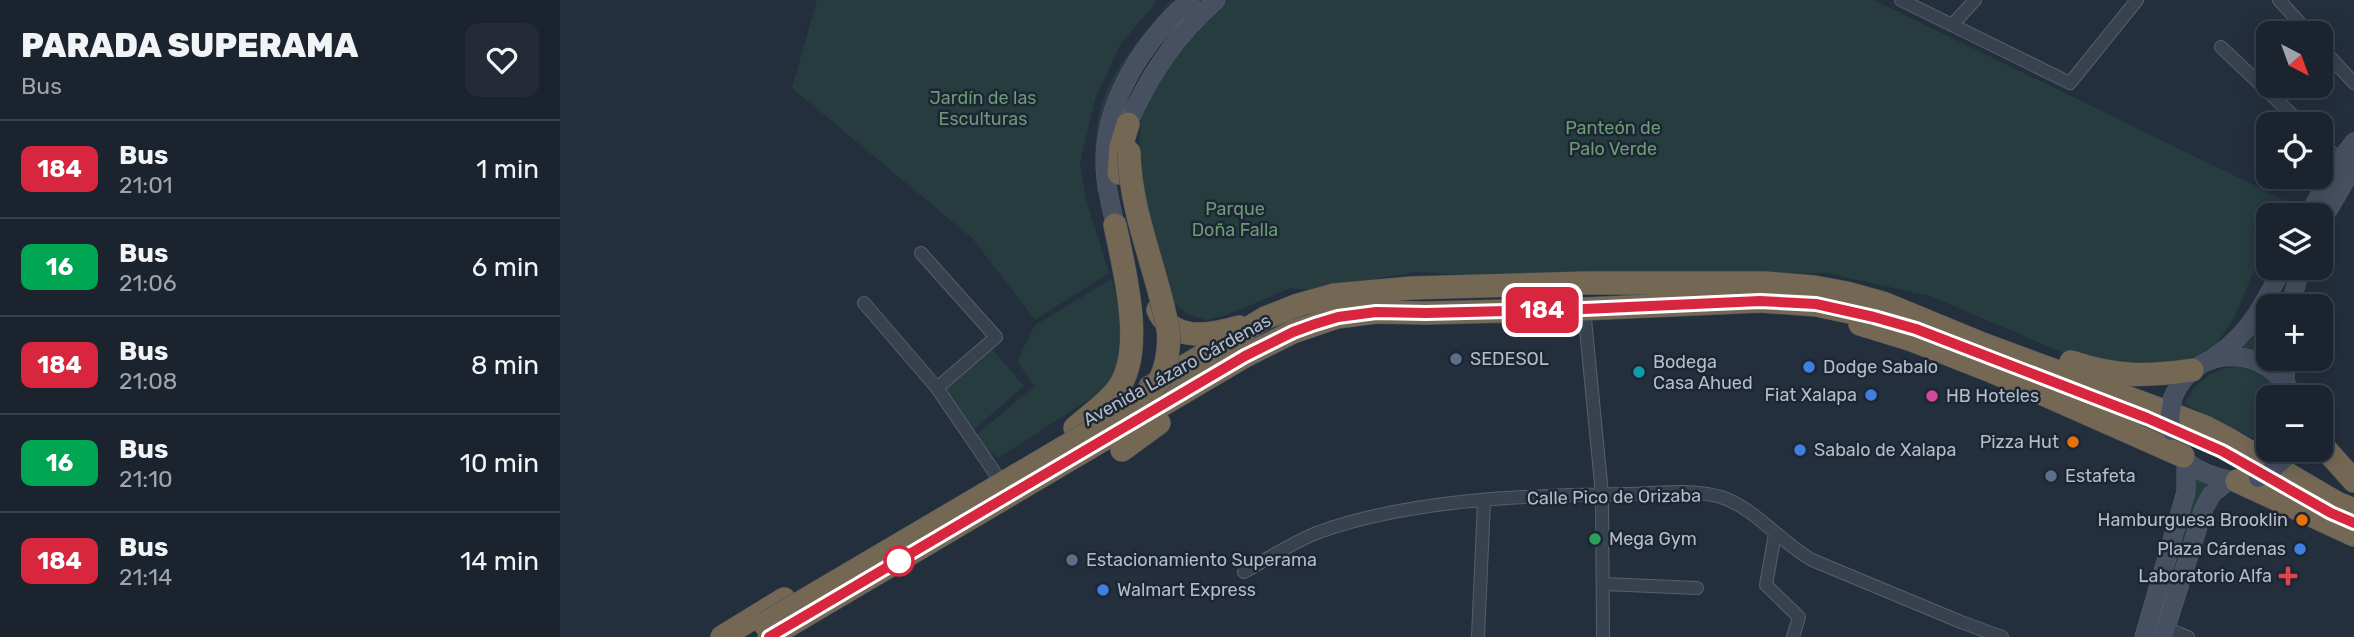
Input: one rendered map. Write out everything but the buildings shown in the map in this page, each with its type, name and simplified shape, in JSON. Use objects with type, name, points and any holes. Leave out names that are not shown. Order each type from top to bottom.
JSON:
[{"type":"highway","points":[[760,633],[1090,432],[1135,402],[1159,381],[1167,360],[1168,331],[1129,179],[1128,124]]},
{"type":"highway","points":[[1128,124],[1121,148],[1119,173],[1122,192],[1146,282],[1161,315],[1175,329],[1185,334],[1198,335],[1228,330],[1265,318]]},
{"type":"highway","points":[[1075,428],[1116,391],[1124,377],[1131,348],[1126,281],[1115,226]]},
{"type":"highway","name":"Avenida Lázaro Cárdenas","points":[[722,637],[1265,318],[1334,295],[1411,288],[1766,283],[1847,293],[1883,303],[1980,343],[2205,427],[2337,503],[2354,510]]},
{"type":"highway","points":[[1847,293],[1874,295],[1925,306],[2075,363],[2109,373],[2157,375],[2202,365]]},
{"type":"highway","name":"Avenida Lázaro Cárdenas","points":[[760,633],[1245,356],[1293,332],[1338,317],[1376,312],[1584,309],[1760,301],[1816,304],[1865,314],[1916,329],[2147,418],[2222,451],[2331,513],[2354,523]]},
{"type":"highway","points":[[1816,304],[1839,318],[1912,340],[1991,371],[2185,459]]},
{"type":"highway","points":[[1122,450],[1149,429],[1222,384],[1245,356]]},
{"type":"highway","points":[[2333,458],[2354,481]]},
{"type":"highway","points":[[2241,480],[2354,535]]},
{"type":"main road","points":[[1115,226],[1105,176],[1108,127],[1121,89],[1145,49],[1190,0]]},
{"type":"main road","points":[[1128,124],[1157,67],[1181,34],[1216,0]]},
{"type":"main road","points":[[2329,203],[2354,142]]},
{"type":"main road","points":[[2317,203],[2347,163]]},
{"type":"main road","points":[[2144,637],[2186,492],[2185,459],[2171,431],[2173,397],[2178,385],[2246,331],[2259,313],[2276,280]]},
{"type":"main road","points":[[2202,365],[2231,356],[2251,358],[2269,367],[2285,385]]},
{"type":"main road","points":[[2185,459],[2201,470],[2241,480]]},
{"type":"main road","points":[[2164,633],[2204,508],[2212,494],[2241,480],[2268,473],[2279,462]]},
{"type":"street","points":[[1901,0],[2070,83],[2137,0]]},
{"type":"street","points":[[1953,24],[1975,0]]},
{"type":"street","points":[[2279,0],[2298,21]]},
{"type":"street","points":[[2221,47],[2289,112]]},
{"type":"street","points":[[2333,60],[2354,83]]},
{"type":"street","points":[[2333,152],[2347,163]]},
{"type":"street","points":[[920,253],[996,337],[937,388]]},
{"type":"street","points":[[864,303],[937,388],[997,476]]},
{"type":"street","points":[[1584,309],[1602,494],[1603,637]]},
{"type":"street","name":"Calle Pico de Orizaba","points":[[1244,572],[1321,531],[1397,510],[1484,501],[1602,494],[1699,494],[1734,502],[1812,560],[2002,637]]},
{"type":"street","points":[[1478,637],[1484,501]]},
{"type":"street","points":[[1775,534],[1766,585],[1799,617],[1793,637]]},
{"type":"street","points":[[1604,584],[1697,588]]},
{"type":"street","points":[[2164,633],[2188,637]]},
{"type":"green space","name":"Jardín de las Esculturas","points":[[817,0],[1154,0],[1156,2],[1120,45],[1095,99],[1080,163],[1085,196],[1109,273],[1035,320],[972,238],[792,88]]},
{"type":"green space","points":[[1172,0],[1176,3],[1128,63],[1101,192],[1097,192],[1096,137],[1107,90],[1132,49]]},
{"type":"green space","name":"Panteón de Palo Verde","points":[[1228,0],[1874,0],[2256,186],[2256,189],[2284,200],[2283,203],[2256,203],[2256,266],[2234,318],[2212,351],[2153,368],[2078,359],[1930,296],[1826,273],[1510,278],[1416,272],[1309,290],[1291,288],[1226,315],[1206,320],[1187,314],[1175,304],[1166,289],[1137,174],[1141,117],[1150,96],[1185,38]]},
{"type":"green space","points":[[1112,279],[1124,330],[1124,366],[1090,399],[998,458],[972,439],[1034,386],[1017,361],[1035,325]]},
{"type":"green space","points":[[2256,330],[2256,351],[2242,348]]},
{"type":"green space","points":[[992,349],[1024,386],[972,431],[943,388]]},
{"type":"green space","points":[[2234,366],[2263,376],[2275,385],[2256,385],[2256,440],[2185,404],[2199,383],[2218,371]]},
{"type":"green space","points":[[2194,476],[2209,485],[2198,506],[2156,637],[2147,637]]},
{"type":"bus line","name":"184","points":[[769,637],[1245,356],[1315,324],[1338,317],[1376,312],[1584,309],[1760,301],[1816,304],[1846,310],[1916,329],[2147,418],[2222,451],[2331,513],[2354,523]]},
{"type":"place","name":"SEDESOL","points":[[1456,359]]},
{"type":"place","name":"Dodge Sabalo","points":[[1809,367]]},
{"type":"place","name":"Bodega Casa Ahued","points":[[1639,372]]},
{"type":"place","name":"Fiat Xalapa","points":[[1871,395]]},
{"type":"place","name":"HB Hoteles","points":[[1932,396]]},
{"type":"place","name":"Pizza Hut","points":[[2073,442]]},
{"type":"place","name":"Sabalo de Xalapa","points":[[1800,450]]},
{"type":"place","name":"Estafeta","points":[[2051,476]]},
{"type":"place","name":"Hamburguesa Brooklin","points":[[2302,520]]},
{"type":"place","name":"Mega Gym","points":[[1595,539]]},
{"type":"place","name":"Plaza Cárdenas","points":[[2300,549]]},
{"type":"place","name":"Estacionamiento Superama","points":[[1072,560]]},
{"type":"place","name":"Laboratorio Alfa","points":[[2288,576]]},
{"type":"place","name":"Walmart Express","points":[[1103,590]]},
{"type":"park label","name":"Parque Doña Falla","points":[[1235,220]]}]
